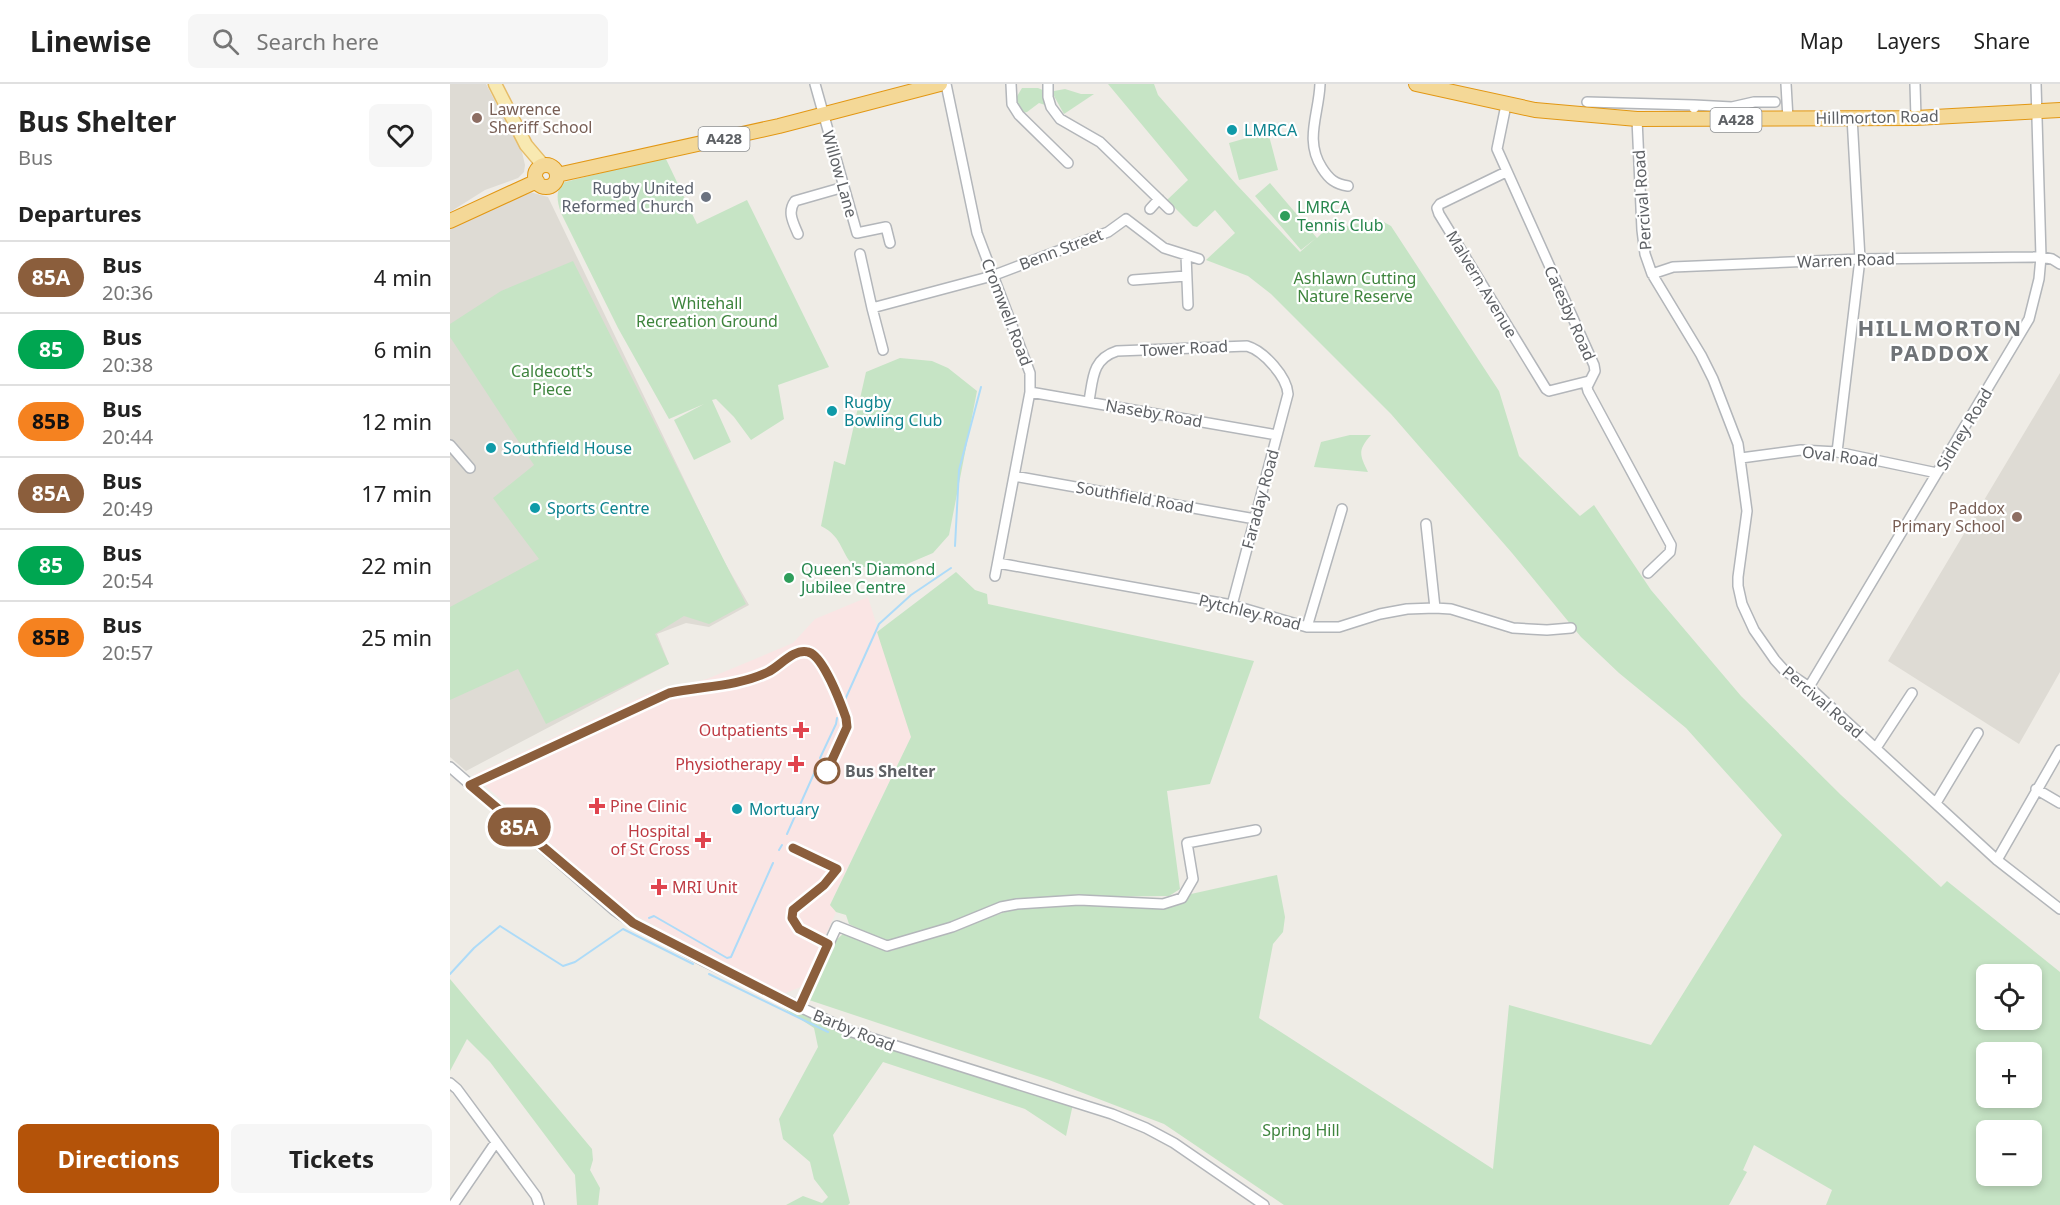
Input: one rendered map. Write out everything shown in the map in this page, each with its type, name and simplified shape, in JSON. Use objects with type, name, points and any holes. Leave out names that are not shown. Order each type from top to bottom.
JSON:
[{"type":"highway","name":"A428","points":[[557,176],[686,148],[823,114],[915,87],[940,84]]},
{"type":"highway","name":"Hillmorton Road","points":[[1416,84],[1506,105],[1565,114],[1637,119],[1916,118],[2060,110]]},
{"type":"highway","points":[[543,165],[553,167],[557,176],[555,182],[550,186],[544,186],[537,181],[536,171],[543,165]]},
{"type":"highway","points":[[450,221],[537,181]]},
{"type":"main road","points":[[495,84],[526,145],[543,165]]},
{"type":"street","name":"Willow Lane","points":[[815,84],[857,233],[886,227],[890,243]]},
{"type":"street","name":"Cromwell Road","points":[[946,84],[977,233],[992,276],[1029,365],[1030,392],[995,576]]},
{"type":"street","points":[[1011,84],[1012,104],[1019,115],[1065,160],[1054,165]]},
{"type":"street","points":[[1048,84],[1051,107],[1060,119],[1068,126],[1100,142],[1153,201],[1169,209]]},
{"type":"street","points":[[1320,84],[1312,141],[1318,162],[1326,174],[1336,184],[1348,186]]},
{"type":"street","points":[[1786,84],[1788,119]]},
{"type":"street","points":[[1915,84],[1916,118]]},
{"type":"street","name":"Sidney Road","points":[[1809,687],[2030,319],[2039,279],[2041,257],[2036,84]]},
{"type":"street","points":[[1587,102],[1732,107],[1754,102],[1775,102]]},
{"type":"street","name":"Catesby Road","points":[[1506,105],[1497,149],[1594,365],[1595,371],[1587,387],[1671,544],[1670,552],[1648,573]]},
{"type":"street","points":[[1694,105],[1694,120]]},
{"type":"street","points":[[1837,452],[1860,259],[1852,117]]},
{"type":"street","name":"Percival Road","points":[[1637,119],[1641,230],[1645,254],[1652,274],[1695,343],[1713,379],[1733,425],[1741,458],[1747,511],[1738,586],[1742,604],[1754,630],[1784,670],[1809,687],[1997,860],[2060,909]]},
{"type":"street","name":"Malvern Avenue","points":[[1506,171],[1440,204],[1437,208],[1546,389],[1549,391],[1588,381]]},
{"type":"street","points":[[1332,194],[1336,184]]},
{"type":"street","points":[[798,234],[790,213],[790,207],[795,201],[844,187]]},
{"type":"street","name":"Benn Street","points":[[872,308],[992,276],[1108,232],[1126,219],[1164,248],[1186,255]]},
{"type":"street","points":[[860,254],[883,350]]},
{"type":"street","points":[[1188,304],[1185,276],[1186,255],[1199,259]]},
{"type":"street","points":[[2041,257],[2052,259],[2060,264]]},
{"type":"street","name":"Warren Road","points":[[1652,274],[1673,267],[1860,259],[2041,257]]},
{"type":"street","points":[[1133,280],[1185,276]]},
{"type":"street","name":"Tower Road","points":[[1089,401],[1095,369],[1108,354],[1117,351],[1239,346],[1247,346],[1259,352],[1285,380],[1288,394]]},
{"type":"street","name":"Naseby Road","points":[[1030,392],[1277,435]]},
{"type":"street","name":"Faraday Road","points":[[1232,605],[1288,394]]},
{"type":"street","points":[[450,445],[470,468]]},
{"type":"street","name":"Oval Road","points":[[1741,458],[1801,450],[1837,452],[1937,473]]},
{"type":"street","name":"Southfield Road","points":[[1014,476],[1255,519]]},
{"type":"street","points":[[1307,627],[1342,509]]},
{"type":"street","points":[[1426,524],[1435,608]]},
{"type":"street","name":"Pytchley Road","points":[[998,562],[1232,605],[1307,627],[1339,627],[1380,614],[1407,609],[1435,608],[1451,609],[1513,628],[1547,630],[1571,628]]},
{"type":"street","points":[[1876,748],[1912,693]]},
{"type":"street","points":[[1936,803],[1978,733]]},
{"type":"street","points":[[1997,860],[2060,750]]},
{"type":"street","name":"Barby Road","points":[[450,767],[633,923],[799,1008],[852,1032],[1112,1114],[1146,1128],[1174,1143],[1264,1205]]},
{"type":"street","points":[[2036,789],[2060,802]]},
{"type":"street","points":[[799,1008],[837,926],[887,946],[952,927],[1001,907],[1017,904],[1079,900],[1163,904],[1182,898],[1193,879],[1187,843],[1256,830]]},
{"type":"street","points":[[451,1083],[536,1196],[539,1205]]},
{"type":"street","points":[[453,1205],[496,1142]]},
{"type":"shaded area","name":"Lawrence Sheriff School","points":[[450,84],[486,84],[522,152],[525,165],[524,172],[518,178],[485,190],[450,212]]},
{"type":"shaded area","points":[[530,192],[548,197],[721,556],[749,605],[709,627],[686,623],[657,634],[669,664],[466,771],[450,757],[450,228]]},
{"type":"shaded area","name":"Paddox Primary School","points":[[2060,373],[2060,672],[2019,744],[1888,661]]},
{"type":"shaded area","name":"Hospital of St Cross","points":[[868,597],[911,737],[830,904],[836,912],[803,986],[781,995],[624,909],[473,775],[656,690],[707,679],[793,643],[815,619]]},
{"type":"green space","points":[[1108,84],[1154,84],[1158,95],[1236,184],[1300,252],[1316,238],[1301,250],[1255,196],[1270,183],[1317,238],[1324,231],[1374,220],[1391,226],[1499,391],[1519,456],[1580,516],[1594,505],[1651,590],[1741,696],[1841,795],[1941,887],[1947,881],[2060,972],[2060,1205],[1826,1205],[1832,1190],[1754,1145],[1743,1170],[1747,1172],[1729,1205],[1284,1205],[1164,1124],[1049,1080],[809,1000],[835,941],[844,933],[872,946],[891,951],[1011,910],[1083,904],[1161,909],[1181,903],[1191,894],[1277,875],[1285,917],[1283,932],[1273,944],[1259,1018],[1493,1169],[1509,1005],[1651,1045],[1782,835],[1686,728],[1619,673],[1581,637],[1512,553],[1391,414],[1271,294],[1248,276],[1206,260],[1235,233],[1215,210],[1197,227],[1193,226],[1167,200],[1188,180]]},
{"type":"green space","points":[[1022,88],[1038,88],[1045,91],[1048,106],[1039,103],[1023,113],[1017,105],[1016,98]]},
{"type":"green space","points":[[1065,89],[1081,94],[1094,94],[1064,114],[1054,96],[1054,91]]},
{"type":"green space","points":[[1268,132],[1278,170],[1239,180],[1229,143]]},
{"type":"green space","name":"Whitehall Recreation Ground","points":[[665,157],[697,224],[747,200],[829,367],[778,385],[784,419],[751,440],[734,417],[716,399],[712,400],[731,442],[694,460],[674,420],[704,404],[669,419],[618,328],[561,213],[558,201],[561,183]]},
{"type":"green space","name":"Caldecott's Piece","points":[[573,261],[746,604],[709,624],[684,616],[655,634],[669,664],[546,724],[518,669],[450,700],[450,607],[539,559],[493,498],[534,465],[450,337],[450,324],[501,291]]},
{"type":"green space","points":[[900,358],[932,361],[948,368],[977,391],[949,535],[933,553],[900,567],[856,567],[847,558],[834,536],[821,526],[834,461],[845,465],[866,372]]},
{"type":"green space","points":[[1350,435],[1371,435],[1361,452],[1368,472],[1314,467],[1321,442]]},
{"type":"green space","points":[[956,572],[975,590],[987,594],[988,604],[1254,661],[1210,784],[1167,791],[1180,889],[1169,896],[1077,897],[1009,901],[891,941],[878,938],[849,924],[846,915],[836,912],[830,905],[911,737],[877,632]]},
{"type":"green space","points":[[450,979],[592,1149],[593,1160],[590,1170],[600,1188],[598,1205],[577,1205],[575,1175],[490,1062],[467,1039],[450,1071]]},
{"type":"green space","points":[[780,1006],[888,1047],[1073,1104],[1066,1136],[1025,1109],[883,1062],[833,1135],[850,1203],[848,1205],[786,1205],[803,1196],[822,1203],[828,1197],[814,1179],[810,1162],[783,1139],[779,1119],[818,1047],[814,1028]]},
{"type":"waterway","points":[[955,546],[959,470],[981,387]]},
{"type":"waterway","points":[[844,702],[879,624],[911,595],[951,568]]},
{"type":"waterway","points":[[820,758],[837,718]]},
{"type":"waterway","points":[[787,834],[816,769]]},
{"type":"waterway","points":[[779,850],[782,845]]},
{"type":"waterway","points":[[649,918],[654,916],[727,958],[731,957],[773,863]]},
{"type":"waterway","points":[[450,974],[474,948],[500,926],[563,966],[575,962],[623,929],[693,964]]},
{"type":"waterway","points":[[709,974],[828,1032]]},
{"type":"bus line","name":"85A","points":[[793,848],[837,869],[824,885],[793,910],[792,918],[799,929],[828,944],[799,1008],[633,923],[470,785],[669,693],[696,687],[705,689],[744,682],[769,672],[797,653],[804,651],[811,653],[822,664],[846,718],[847,727],[827,771]]},
{"type":"place","name":"Lawrence Sheriff School","points":[[477,118]]},
{"type":"place","name":"LMRCA","points":[[1232,130]]},
{"type":"place","name":"Rugby United Reformed Church","points":[[706,197]]},
{"type":"place","name":"LMRCA Tennis Club","points":[[1285,216]]},
{"type":"place","name":"Rugby Bowling Club","points":[[832,411]]},
{"type":"place","name":"Southfield House","points":[[491,448]]},
{"type":"place","name":"Sports Centre","points":[[535,508]]},
{"type":"place","name":"Paddox Primary School","points":[[2017,517]]},
{"type":"place","name":"Queen's Diamond Jubilee Centre","points":[[789,578]]},
{"type":"place","name":"Outpatients","points":[[801,730]]},
{"type":"place","name":"Physiotherapy","points":[[796,764]]},
{"type":"place","name":"Bus Shelter","points":[[827,771]]},
{"type":"place","name":"Pine Clinic","points":[[597,806]]},
{"type":"place","name":"Mortuary","points":[[737,809]]},
{"type":"place","name":"Hospital of St Cross","points":[[703,840]]},
{"type":"place","name":"MRI Unit","points":[[659,887]]},
{"type":"district","name":"HILLMORTON PADDOX","points":[[1940,340]]},
{"type":"park label","name":"Ashlawn Cutting Nature Reserve","points":[[1355,287]]},
{"type":"park label","name":"Spring Hill","points":[[1301,1130]]}]
